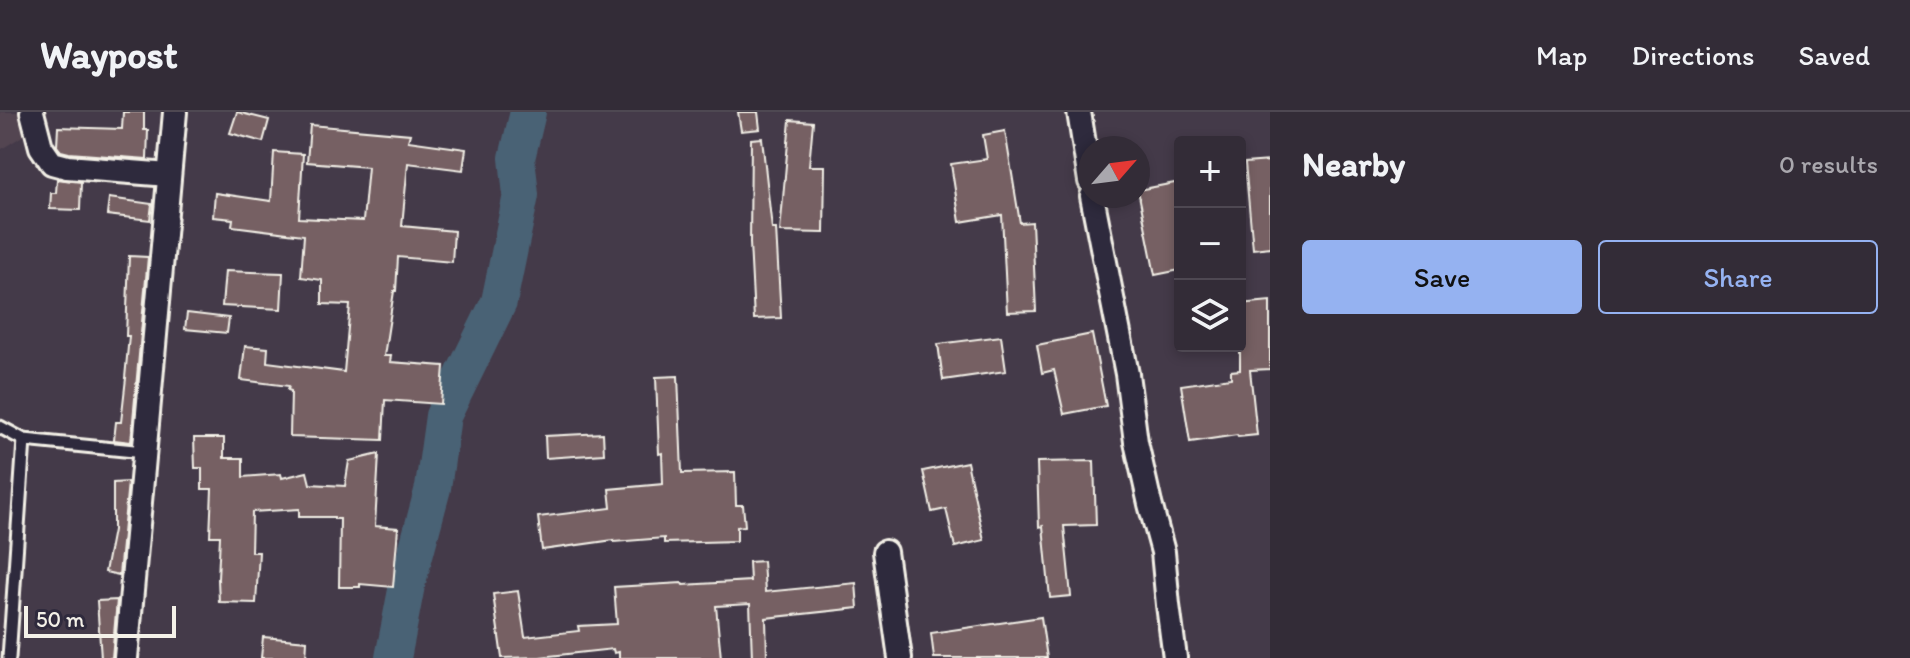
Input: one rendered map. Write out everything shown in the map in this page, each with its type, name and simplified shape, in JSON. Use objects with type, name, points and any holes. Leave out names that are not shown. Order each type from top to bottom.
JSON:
[{"type":"street","points":[[32,112],[41,147],[52,163],[67,167],[169,175]]},
{"type":"street","points":[[126,658],[175,112]]},
{"type":"street","points":[[1079,112],[1083,136]]},
{"type":"street","points":[[1094,208],[1127,374],[1136,442],[1163,552],[1175,658]]},
{"type":"street","points":[[885,552],[900,658]]},
{"type":"lane","points":[[0,427],[24,440],[144,452]]},
{"type":"lane","points":[[9,658],[24,440]]},
{"type":"shaded area","points":[[0,112],[25,112],[29,132],[0,150]]},
{"type":"building","points":[[123,112],[144,112],[144,130],[148,130],[147,159],[69,153],[57,146],[58,127],[122,129]]},
{"type":"building","points":[[237,112],[269,120],[263,142],[230,133]]},
{"type":"building","points":[[738,112],[758,112],[760,129],[741,131]]},
{"type":"building","points":[[790,120],[813,122],[809,166],[825,166],[824,233],[780,232]]},
{"type":"building","points":[[310,125],[410,134],[408,141],[466,149],[463,170],[408,163],[402,226],[454,231],[452,262],[398,257],[396,291],[384,356],[391,356],[390,362],[444,366],[441,404],[385,400],[383,440],[290,437],[289,386],[241,380],[245,346],[268,348],[267,362],[344,372],[350,305],[322,304],[322,280],[301,277],[304,235],[232,226],[233,219],[213,217],[215,193],[271,201],[274,152],[303,154],[299,218],[363,221],[368,167],[307,162]]},
{"type":"building","points":[[1005,131],[1020,223],[1032,222],[1036,311],[1007,312],[1002,215],[960,222],[951,164],[987,159],[983,135]]},
{"type":"building","points":[[762,138],[772,229],[776,229],[781,318],[754,319],[750,243],[751,139]]},
{"type":"building","points":[[1270,161],[1270,247],[1253,249],[1246,163]]},
{"type":"building","points":[[57,179],[81,182],[80,210],[50,209],[51,193],[56,193]]},
{"type":"building","points":[[1174,183],[1174,271],[1155,275],[1142,208],[1150,208],[1150,188]]},
{"type":"building","points":[[109,198],[152,204],[150,220],[107,215]]},
{"type":"building","points":[[129,256],[148,257],[131,442],[114,440],[116,422],[121,422],[126,378]]},
{"type":"building","points":[[225,271],[283,273],[281,309],[222,306]]},
{"type":"building","points":[[1270,301],[1270,369],[1250,370],[1257,435],[1190,442],[1181,385],[1231,378],[1231,371],[1240,370],[1240,352],[1246,352],[1246,303]]},
{"type":"building","points":[[187,313],[229,318],[227,333],[185,329]]},
{"type":"building","points":[[1092,334],[1106,406],[1064,414],[1054,370],[1042,373],[1037,345]]},
{"type":"building","points":[[1001,336],[1006,371],[943,380],[938,344]]},
{"type":"building","points":[[678,376],[682,473],[735,472],[736,505],[743,505],[745,526],[737,527],[737,541],[664,543],[664,538],[614,540],[542,550],[538,517],[611,508],[609,489],[663,484],[656,377]]},
{"type":"building","points":[[603,433],[604,454],[546,458],[545,436]]},
{"type":"building","points":[[194,438],[224,438],[224,458],[243,458],[243,477],[281,474],[282,478],[307,472],[310,484],[345,486],[349,461],[379,454],[375,526],[398,528],[393,587],[360,584],[360,587],[339,587],[340,519],[299,517],[299,509],[252,512],[251,552],[259,552],[256,603],[219,602],[220,536],[210,536],[212,489],[202,489],[202,468],[195,468]]},
{"type":"building","points":[[1094,461],[1096,525],[1064,526],[1071,596],[1050,598],[1043,526],[1039,527],[1037,462]]},
{"type":"building","points":[[967,462],[984,540],[955,547],[946,509],[932,512],[923,471]]},
{"type":"building","points":[[128,482],[119,575],[105,572],[113,530],[113,483]]},
{"type":"building","points":[[763,561],[765,592],[856,583],[858,608],[766,618],[767,658],[752,658],[750,604],[716,606],[721,658],[619,658],[619,652],[614,653],[613,649],[502,658],[493,594],[518,591],[525,637],[579,631],[578,626],[617,624],[614,587],[750,581],[749,562]]},
{"type":"building","points":[[117,600],[112,658],[101,658],[97,601]]},
{"type":"building","points":[[1041,617],[1047,658],[934,658],[931,633]]},
{"type":"building","points":[[263,637],[307,641],[306,658],[261,658]]},
{"type":"waterway","points":[[393,658],[407,585],[433,488],[443,416],[499,302],[521,195],[517,158],[528,112]]}]
